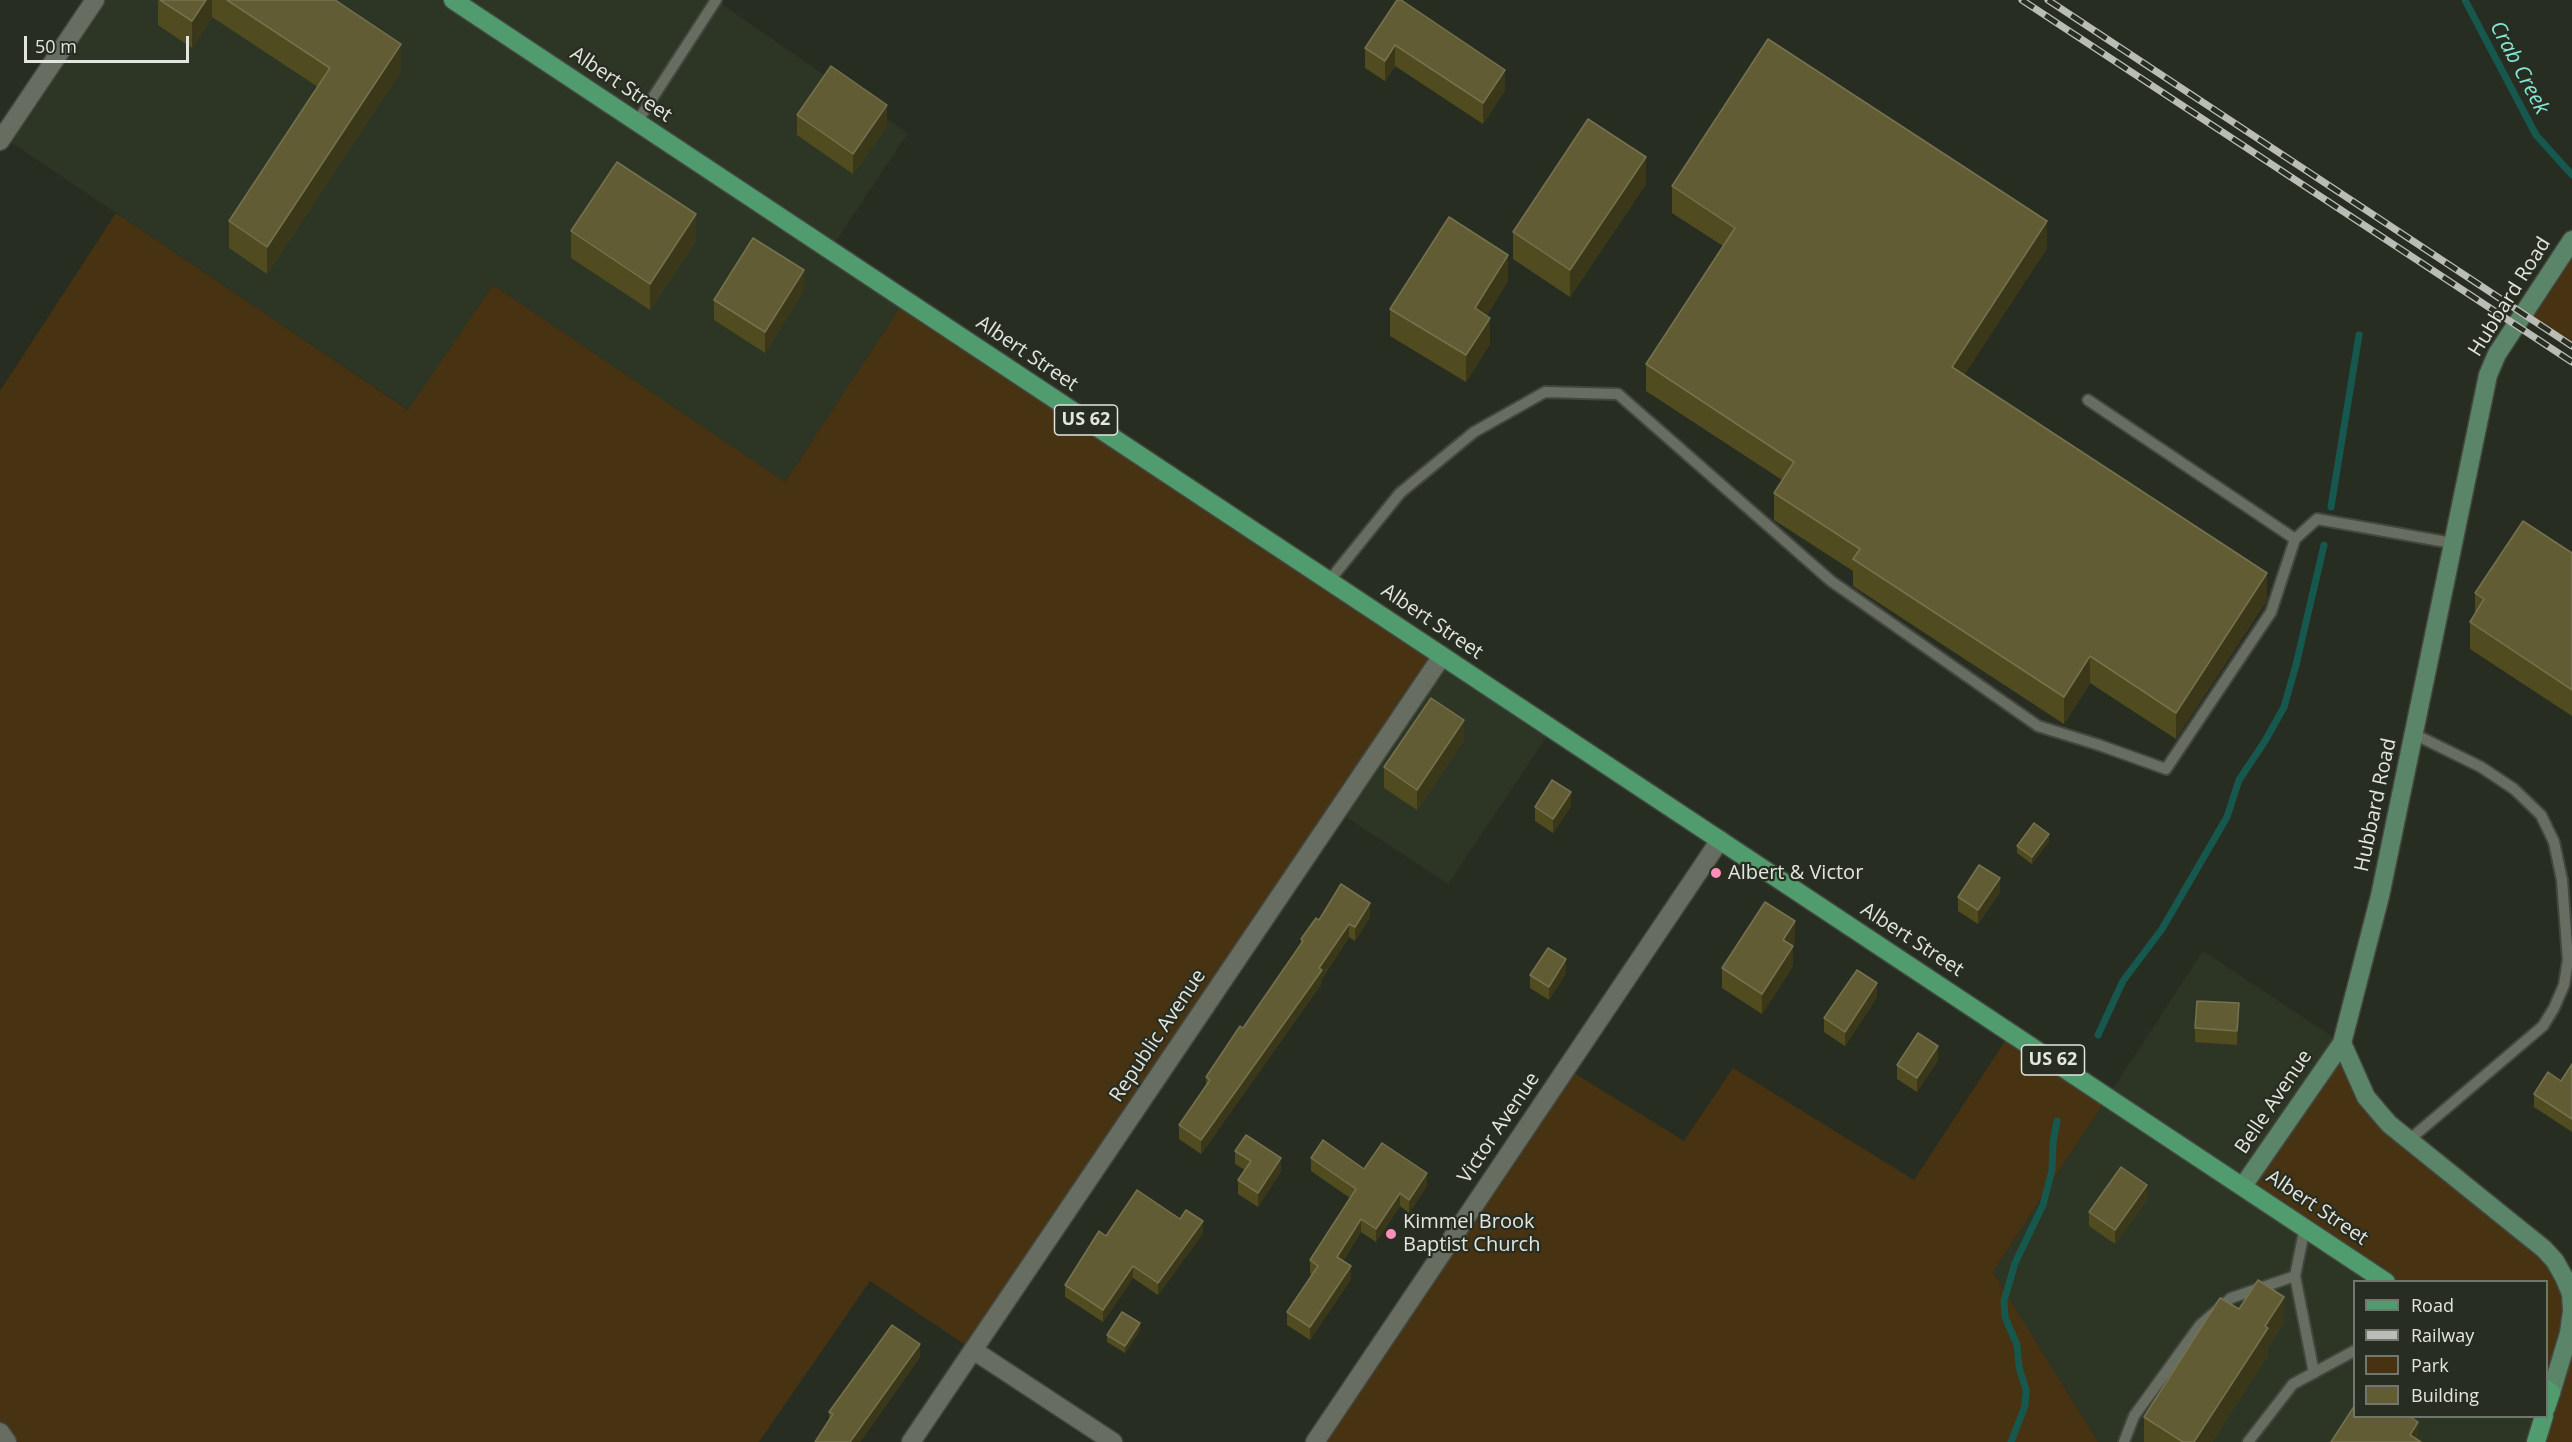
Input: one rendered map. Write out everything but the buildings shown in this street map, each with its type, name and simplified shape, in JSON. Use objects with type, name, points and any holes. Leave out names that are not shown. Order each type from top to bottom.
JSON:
[{"type":"main road","name":"Albert Street","points":[[453,0],[2384,1280]]},
{"type":"main road","points":[[2536,1442],[2543,1418]]},
{"type":"street","points":[[0,141],[95,0]]},
{"type":"street","name":"Hubbard Road","points":[[2342,1043],[2380,896],[2488,375],[2497,354],[2572,240]]},
{"type":"street","name":"Republic Avenue","points":[[911,1442],[1442,656]]},
{"type":"street","name":"Victor Avenue","points":[[1315,1442],[1720,840]]},
{"type":"street","points":[[2342,1043],[2366,1097],[2389,1124],[2544,1249],[2555,1261],[2570,1288],[2572,1311],[2569,1333],[2548,1397]]},
{"type":"street","name":"Belle Avenue","points":[[2243,1186],[2342,1043]]},
{"type":"street","points":[[973,1350],[1113,1442]]},
{"type":"street","points":[[0,1432],[7,1442]]},
{"type":"lane","points":[[637,122],[716,0]]},
{"type":"lane","points":[[1329,581],[1400,493],[1474,432],[1545,392],[1618,394],[1831,581],[2038,726],[2166,769],[2271,612],[2295,539],[2317,519],[2452,543]]},
{"type":"lane","points":[[2088,400],[2295,539]]},
{"type":"lane","points":[[2409,1140],[2543,1026],[2564,985],[2568,960],[2562,880],[2554,842],[2541,815],[2514,789],[2481,767],[2414,734]]},
{"type":"lane","points":[[2305,1227],[2295,1276],[2314,1373]]},
{"type":"lane","points":[[2124,1442],[2134,1416],[2200,1325],[2231,1298],[2295,1276]]},
{"type":"lane","points":[[2248,1442],[2293,1384],[2353,1352]]},
{"type":"shaded area","points":[[95,0],[716,0],[908,133],[830,250],[905,300],[785,482],[493,285],[409,410],[3,137]]},
{"type":"shaded area","points":[[1442,656],[1552,729],[1448,884],[1337,811]]},
{"type":"shaded area","points":[[2203,951],[2342,1043],[2366,1097],[2544,1280],[2353,1280],[2353,1418],[2544,1418],[2536,1442],[2098,1442],[1993,1272]]},
{"type":"green space","points":[[116,213],[408,410],[493,285],[785,482],[905,300],[1442,656],[973,1350],[870,1281],[759,1442],[7,1442],[0,1432],[0,391]]},
{"type":"green space","points":[[2572,240],[2572,346],[2523,314]]},
{"type":"green space","points":[[2011,1032],[2108,1096],[1993,1272],[2098,1442],[1315,1442],[1566,1068],[1684,1141],[1733,1068],[1914,1180]]},
{"type":"green space","points":[[2342,1043],[2366,1097],[2544,1249],[2572,1311],[2572,1442],[2536,1442],[2541,1418],[2548,1418],[2548,1280],[2384,1280],[2243,1186]]},
{"type":"waterway","name":"Crab Creek","points":[[2465,0],[2536,135],[2572,175]]},
{"type":"waterway","points":[[2331,507],[2359,335]]},
{"type":"waterway","points":[[2098,1035],[2123,981],[2162,929],[2227,817],[2239,780],[2284,707],[2324,545]]},
{"type":"waterway","points":[[2011,1442],[2025,1406],[2026,1390],[2019,1367],[2017,1345],[2005,1317],[2004,1301],[2015,1263],[2043,1205],[2052,1170],[2057,1121]]},
{"type":"railway","points":[[2022,0],[2572,362]]},
{"type":"railway","points":[[2048,0],[2572,346]]},
{"type":"place","name":"Albert & Victor","points":[[1716,873]]},
{"type":"place","name":"Kimmel Brook Baptist Church","points":[[1391,1234]]}]
